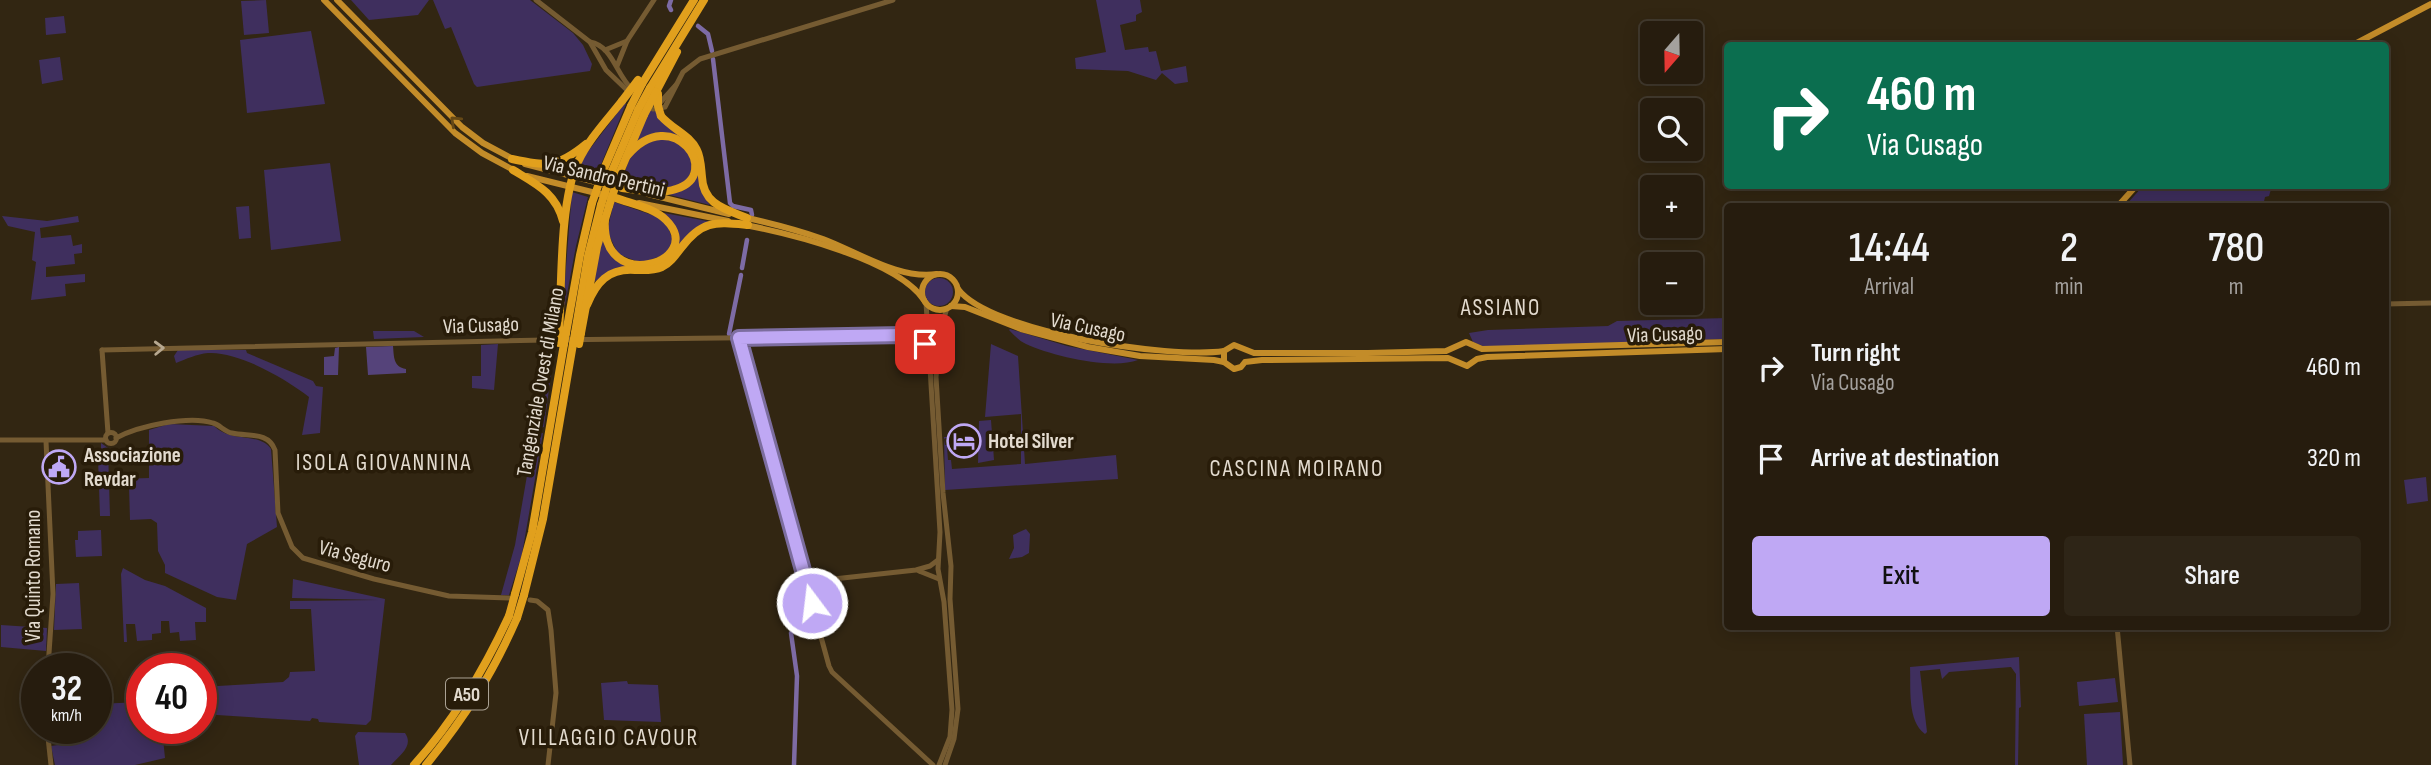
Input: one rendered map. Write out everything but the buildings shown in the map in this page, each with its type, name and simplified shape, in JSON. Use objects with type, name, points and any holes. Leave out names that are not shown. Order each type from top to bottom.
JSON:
[{"type":"highway","points":[[564,235],[570,188],[579,159],[622,101],[662,80],[700,2]]},
{"type":"highway","name":"Tangenziale Ovest di Milano","points":[[426,765],[464,718],[498,662],[519,597],[570,333],[601,205],[612,171],[676,29],[700,2]]},
{"type":"highway","name":"Tangenziale Ovest di Milano","points":[[649,88],[700,2]]},
{"type":"highway","points":[[627,156],[638,110],[649,88]]},
{"type":"highway","points":[[649,88],[662,116],[696,147],[700,156],[704,191],[709,200],[747,222]]},
{"type":"highway","points":[[512,159],[539,165],[554,164],[573,154],[596,135]]},
{"type":"highway","points":[[617,198],[648,209],[668,221],[674,232],[672,251],[664,260],[651,265],[626,261],[613,253],[606,239],[606,218],[601,205],[612,171],[643,140],[650,137],[670,137],[691,151],[695,167],[689,182],[676,190],[622,188]]},
{"type":"highway","points":[[513,170],[546,190],[555,200],[561,214],[571,378],[559,400]]},
{"type":"highway","points":[[587,305],[597,247],[606,218]]},
{"type":"highway","points":[[570,333],[597,285],[609,273],[622,269],[649,270],[664,267],[700,228],[721,223],[747,222]]},
{"type":"highway","name":"Tangenziale Ovest di Milano","points":[[414,765],[456,713],[513,617]]},
{"type":"main road","name":"Via Sandro Pertini","points":[[324,0],[455,133],[482,153],[513,170],[570,188],[747,222],[824,240],[908,274],[937,274]]},
{"type":"main road","name":"Via Sandro Pertini","points":[[337,0],[456,122],[483,143],[512,159],[573,178],[622,188],[803,238],[850,255],[905,280],[918,290],[925,301]]},
{"type":"main road","points":[[2358,42],[2431,4]]},
{"type":"main road","points":[[2121,203],[2133,189]]},
{"type":"main road","points":[[937,274],[950,277],[958,289],[957,298],[949,307],[935,309],[925,301],[924,285],[929,278],[937,274]]},
{"type":"main road","name":"Via Cusago","points":[[958,289],[966,298],[993,311],[1070,337],[1155,351],[1205,353],[1224,351],[1234,345],[1254,353],[1368,353],[1446,351],[1466,342],[1476,348],[1724,342]]},
{"type":"main road","name":"Via Cusago","points":[[949,307],[961,306],[1021,329],[1088,347],[1140,356],[1224,362],[1234,369],[1245,362],[1262,360],[1448,358],[1467,366],[1477,359],[1724,349]]},
{"type":"main road","points":[[1456,348],[1456,360]]},
{"type":"main road","points":[[1476,348],[1477,359]]},
{"type":"main road","points":[[1244,350],[1245,362]]},
{"type":"main road","points":[[1224,351],[1224,362]]},
{"type":"street","points":[[536,0],[605,50],[624,81],[654,105],[663,102],[688,67],[700,59],[892,0]]},
{"type":"street","points":[[606,70],[617,66],[627,41],[654,0]]},
{"type":"street","points":[[590,41],[606,70],[629,92],[653,109],[665,107],[676,85]]},
{"type":"street","points":[[600,59],[605,50],[627,41]]},
{"type":"street","points":[[925,301],[940,532],[940,580],[953,710],[950,737],[942,765]]},
{"type":"street","points":[[2389,304],[2431,303]]},
{"type":"street","points":[[942,765],[954,740],[958,709],[951,566],[936,387],[939,343],[949,307]]},
{"type":"street","name":"Via Cusago","points":[[110,435],[102,350],[199,346],[904,335],[919,333],[927,326]]},
{"type":"street","name":"Via Cusago","points":[[904,335],[919,339],[928,346]]},
{"type":"street","points":[[739,338],[832,672],[932,764],[938,761],[946,749]]},
{"type":"street","name":"Via Seguro","points":[[0,439],[90,439],[123,435],[169,421],[212,422],[229,433],[267,439],[275,450],[277,504],[282,527],[292,547],[303,558],[374,579],[449,596],[519,597],[537,601],[548,610],[556,685],[548,765]]},
{"type":"street","name":"Via Quinto Romano","points":[[46,441],[53,594],[49,653]]},
{"type":"street","points":[[806,582],[916,570],[930,566],[945,553],[949,555]]},
{"type":"street","points":[[916,570],[950,582]]},
{"type":"street","points":[[2117,630],[2130,765]]},
{"type":"street","points":[[49,744],[51,765]]},
{"type":"shaded area","points":[[266,0],[269,33],[244,35],[241,1]]},
{"type":"shaded area","points":[[351,0],[429,0],[418,15],[369,20]]},
{"type":"shaded area","points":[[433,0],[530,0],[573,33],[583,45],[592,64],[590,71],[477,87],[451,27],[445,29]]},
{"type":"shaded area","points":[[1096,0],[1140,0],[1142,12],[1136,15],[1136,21],[1120,25],[1125,50],[1148,47],[1149,52],[1156,51],[1161,71],[1186,66],[1188,82],[1175,84],[1162,73],[1156,80],[1128,71],[1076,69],[1075,58],[1106,52]]},
{"type":"shaded area","points":[[64,16],[66,33],[46,35],[45,18]]},
{"type":"shaded area","points":[[311,31],[325,104],[247,113],[240,40]]},
{"type":"shaded area","points":[[60,57],[63,80],[42,84],[39,60]]},
{"type":"shaded area","points":[[625,103],[595,179],[576,174],[583,158]]},
{"type":"shaded area","points":[[650,110],[657,111],[691,146],[704,196],[710,205],[666,194],[693,179],[690,147],[653,134],[635,142]]},
{"type":"shaded area","points":[[652,139],[673,140],[688,150],[693,168],[685,183],[659,190],[620,184],[631,155]]},
{"type":"shaded area","points":[[330,163],[341,241],[271,250],[264,170]]},
{"type":"shaded area","points":[[2140,189],[2271,189],[2264,203],[2128,203]]},
{"type":"shaded area","points":[[572,192],[588,197],[565,305],[563,304]]},
{"type":"shaded area","points":[[614,202],[666,222],[673,240],[667,254],[641,263],[618,254],[607,231]]},
{"type":"shaded area","points":[[249,206],[251,238],[239,239],[236,207]]},
{"type":"shaded area","points":[[659,212],[712,222],[668,261],[615,268],[594,282],[602,237],[610,253],[631,265],[668,259],[676,230],[670,219]]},
{"type":"shaded area","points":[[2,216],[47,221],[78,216],[79,222],[40,228],[41,238],[71,235],[73,246],[82,244],[82,253],[74,254],[75,264],[46,267],[46,277],[85,274],[85,282],[65,284],[66,296],[31,300],[36,262],[32,260],[35,232],[8,226]]},
{"type":"shaded area","points":[[939,278],[949,282],[953,292],[949,302],[939,306],[929,302],[925,292],[929,282]]},
{"type":"shaded area","points":[[1724,318],[1724,339],[1485,347],[1473,342],[1469,333],[1608,326],[1617,321]]},
{"type":"shaded area","points":[[1010,329],[1067,346],[1138,360],[1113,363],[1066,357],[1023,343]]},
{"type":"shaded area","points":[[373,331],[414,331],[424,337],[374,339]]},
{"type":"shaded area","points":[[498,344],[494,390],[472,388],[472,376],[481,376],[481,345]]},
{"type":"shaded area","points":[[544,344],[555,344],[544,427],[534,430]]},
{"type":"shaded area","points":[[991,344],[1018,356],[1025,464],[1116,455],[1118,479],[945,490],[944,439],[945,445],[950,445],[947,447],[948,460],[951,460],[952,469],[1021,464],[1021,414],[985,417]]},
{"type":"shaded area","points":[[393,346],[395,360],[399,366],[406,369],[406,373],[368,375],[366,347]]},
{"type":"shaded area","points":[[339,347],[338,375],[324,375],[324,357],[334,356],[335,348]]},
{"type":"shaded area","points":[[178,350],[246,350],[247,353],[313,381],[316,386],[323,387],[320,433],[302,435],[309,397],[288,382],[233,356],[208,353],[176,363],[174,356]]},
{"type":"shaded area","points":[[991,420],[994,460],[978,463],[979,421]]},
{"type":"shaded area","points":[[169,424],[214,426],[228,434],[259,441],[271,449],[277,527],[247,544],[236,600],[217,597],[165,573],[165,565],[158,551],[157,523],[151,519],[130,520],[129,486],[119,486],[119,479],[149,478],[149,430]]},
{"type":"shaded area","points":[[543,433],[522,554],[509,595],[501,595],[515,545],[534,435]]},
{"type":"shaded area","points":[[101,443],[108,448],[110,516],[100,516],[98,458],[101,457]]},
{"type":"shaded area","points":[[2426,477],[2428,501],[2407,504],[2404,480]]},
{"type":"shaded area","points":[[1026,529],[1030,534],[1029,553],[1009,559],[1014,548],[1013,535]]},
{"type":"shaded area","points":[[101,530],[102,556],[76,557],[75,540],[78,540],[78,531]]},
{"type":"shaded area","points":[[123,568],[206,608],[206,622],[195,622],[196,640],[180,641],[179,632],[170,633],[169,621],[161,621],[161,633],[152,634],[152,640],[137,641],[135,624],[126,624],[127,642],[124,642]]},
{"type":"shaded area","points":[[293,579],[385,599],[371,720],[366,725],[319,722],[318,719],[312,718],[310,721],[217,715],[217,686],[283,682],[290,672],[315,671],[311,609],[290,609],[290,601],[378,600],[292,598]]},
{"type":"shaded area","points":[[79,583],[82,629],[54,630],[56,584]]},
{"type":"shaded area","points":[[1,625],[47,628],[46,651],[1,647]]},
{"type":"shaded area","points":[[2019,657],[2021,707],[2018,765],[2015,765],[2016,674],[2011,667],[1949,672],[1942,679],[1940,669],[1920,671],[1927,732],[1925,734],[1919,728],[1911,704],[1910,667]]},
{"type":"shaded area","points":[[2115,678],[2118,702],[2079,706],[2077,682]]},
{"type":"shaded area","points":[[627,681],[628,684],[658,685],[661,722],[604,720],[601,683]]},
{"type":"shaded area","points":[[112,703],[126,703],[126,744],[164,744],[165,758],[135,765],[55,765],[51,746],[112,744]]},
{"type":"shaded area","points":[[2120,712],[2123,765],[2087,765],[2084,714]]},
{"type":"shaded area","points":[[358,732],[405,733],[408,742],[402,754],[391,765],[359,765],[355,736]]},
{"type":"waterway","points":[[671,0],[671,10]]},
{"type":"waterway","points":[[698,26],[708,34],[712,51]]},
{"type":"waterway","points":[[713,59],[730,203],[751,210],[752,215]]},
{"type":"waterway","points":[[742,268],[747,240]]},
{"type":"waterway","points":[[729,334],[741,275]]},
{"type":"waterway","points":[[765,455],[778,502]]},
{"type":"waterway","points":[[791,633],[797,676],[794,765]]},
{"type":"place","name":"Hotel Silver","points":[[964,441]]},
{"type":"place","name":"Associazione Revdar","points":[[59,467]]},
{"type":"district","name":"ASSIANO","points":[[1501,307]]},
{"type":"district","name":"ISOLA GIOVANNINA","points":[[384,462]]},
{"type":"district","name":"CASCINA MOIRANO","points":[[1297,468]]},
{"type":"district","name":"VILLAGGIO CAVOUR","points":[[609,737]]},
{"type":"route","points":[[812,603],[739,338],[904,335],[919,339],[925,344]]}]
